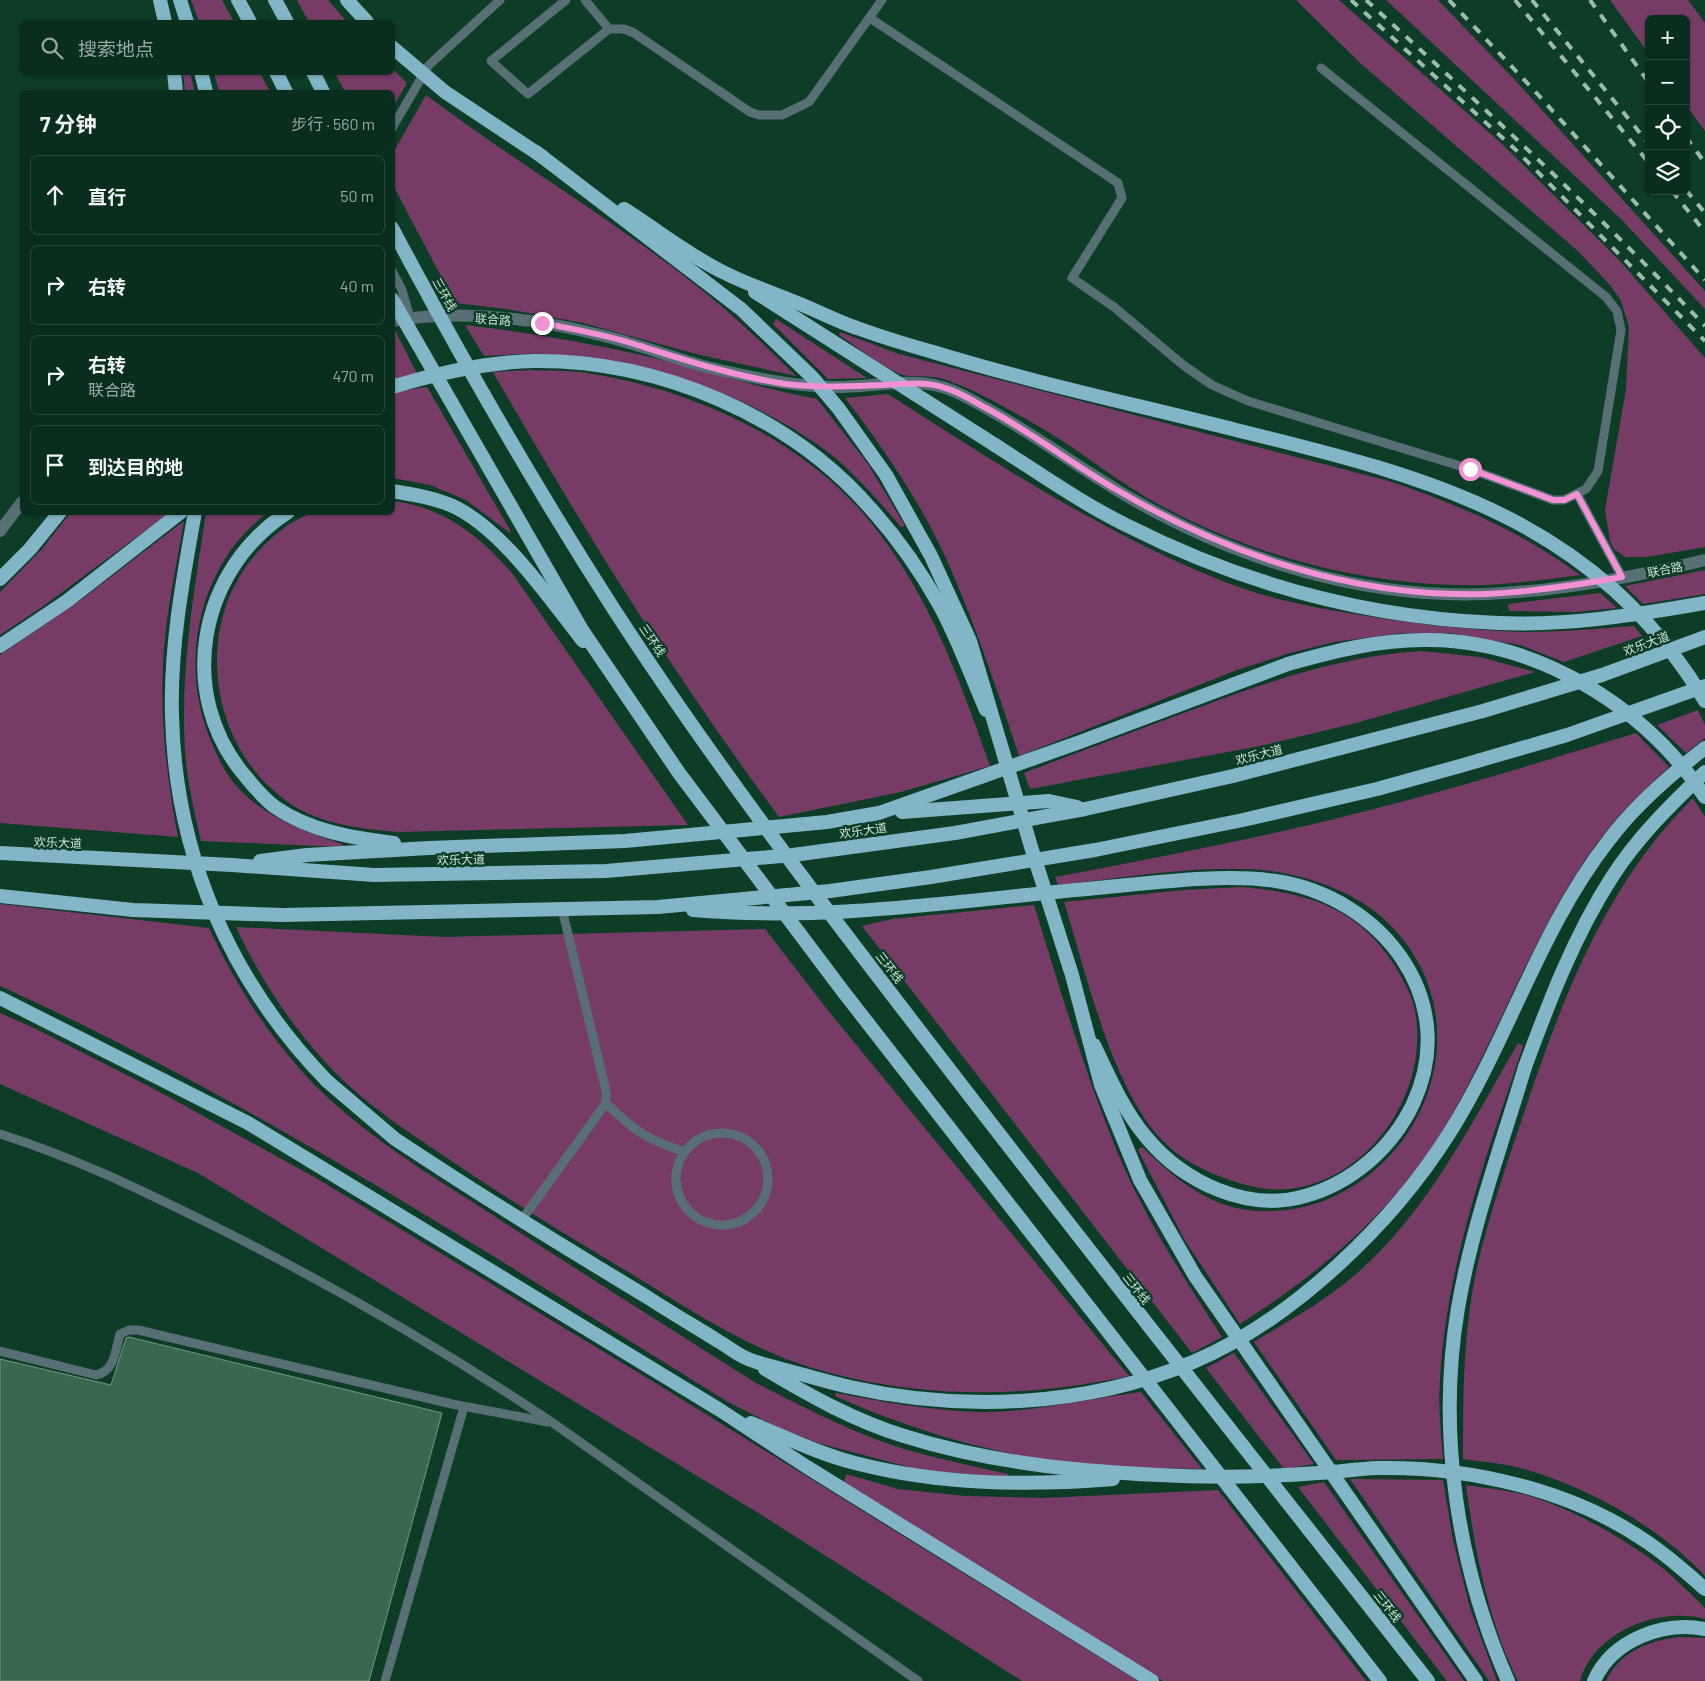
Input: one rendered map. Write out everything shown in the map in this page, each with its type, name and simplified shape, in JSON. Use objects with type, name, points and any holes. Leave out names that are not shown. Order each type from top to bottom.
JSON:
[{"type":"highway","points":[[160,0],[165,20]]},
{"type":"highway","points":[[180,0],[186,20]]},
{"type":"highway","points":[[238,0],[249,20]]},
{"type":"highway","points":[[275,0],[286,20]]},
{"type":"highway","points":[[347,0],[365,20]]},
{"type":"highway","points":[[395,50],[445,92],[726,274],[1090,505],[1164,543],[1251,578],[1327,601],[1391,613],[1499,623],[1606,618],[1705,603]]},
{"type":"highway","points":[[174,75],[176,90]]},
{"type":"highway","points":[[202,75],[206,90]]},
{"type":"highway","points":[[278,75],[285,90]]},
{"type":"highway","points":[[314,75],[322,90]]},
{"type":"highway","points":[[536,152],[741,309],[812,378],[840,409],[886,475],[946,587],[977,663],[1087,1027],[1101,1085],[1120,1136],[1140,1180],[1169,1234],[1211,1300],[1476,1681]]},
{"type":"highway","name":"三环线","points":[[395,233],[484,396],[541,494],[616,612],[710,751],[803,878],[1120,1291],[1428,1681]]},
{"type":"highway","points":[[726,274],[856,328],[934,352],[1338,455],[1428,482],[1480,504],[1542,535],[1591,568],[1609,584],[1676,659],[1705,701]]},
{"type":"highway","points":[[395,304],[582,630],[616,683],[679,773],[769,895],[1380,1681]]},
{"type":"highway","points":[[395,386],[470,368],[533,361],[569,362],[606,366],[658,377],[693,389],[750,415],[807,450],[835,473],[873,510],[892,534],[940,606],[1003,750]]},
{"type":"highway","points":[[395,491],[424,496],[449,505],[469,515],[493,534],[549,598],[616,683]]},
{"type":"highway","points":[[0,579],[58,515]]},
{"type":"highway","points":[[0,646],[67,601],[177,515]]},
{"type":"highway","points":[[196,515],[179,617],[173,690],[174,759],[185,824],[210,904],[244,976],[264,1007],[327,1081],[395,1139],[521,1221],[747,1359],[820,1400],[903,1436],[991,1459],[1034,1466],[1160,1476],[1238,1477],[1376,1468],[1420,1469],[1480,1477],[1522,1486],[1582,1508],[1619,1526],[1647,1542],[1705,1589]]},
{"type":"highway","points":[[284,515],[257,536],[226,576],[211,615],[206,647],[207,697],[212,719],[231,757],[269,802],[290,816],[319,829],[376,841],[429,848]]},
{"type":"highway","name":"欢乐大道","points":[[0,854],[232,865],[374,875],[606,871],[793,855],[954,833],[1085,809],[1252,771],[1483,711],[1602,675],[1705,637]]},
{"type":"highway","points":[[879,813],[1080,742],[1259,673],[1337,650],[1429,640],[1460,642],[1512,653],[1567,675],[1620,708],[1672,755],[1705,796]]},
{"type":"highway","points":[[0,896],[133,910],[282,915],[658,907],[830,891],[931,878],[1095,850],[1243,820],[1377,789],[1567,735],[1705,686]]},
{"type":"highway","points":[[747,1359],[833,1383],[890,1396],[930,1401],[1003,1402],[1086,1392],[1158,1376],[1197,1361],[1258,1326],[1296,1300],[1346,1259],[1386,1217],[1425,1170],[1470,1098],[1542,949],[1582,878],[1631,813],[1705,748]]},
{"type":"highway","points":[[1508,1681],[1478,1600],[1461,1529],[1451,1442],[1450,1390],[1452,1352],[1467,1264],[1525,1068],[1547,1008],[1585,923],[1612,877],[1656,821],[1705,772]]},
{"type":"highway","points":[[232,865],[307,855],[429,848],[625,841],[827,822],[879,813],[1049,802],[1085,809]]},
{"type":"highway","points":[[658,907],[741,914],[877,910],[1124,885],[1253,879],[1293,884],[1336,901],[1365,919],[1389,941],[1409,970],[1424,1006],[1428,1040],[1419,1091],[1398,1129],[1368,1163],[1336,1185],[1301,1197],[1263,1201],[1246,1198],[1207,1185],[1175,1166],[1145,1137],[1115,1090],[1087,1027]]},
{"type":"highway","points":[[0,998],[248,1123],[720,1410],[807,1467],[1152,1681]]},
{"type":"highway","points":[[720,1410],[854,1463],[920,1476],[1016,1485],[1160,1476]]},
{"type":"highway","points":[[1594,1681],[1611,1656],[1640,1637],[1656,1630],[1692,1627],[1705,1629]]},
{"type":"street","name":"联合路","points":[[395,320],[453,316],[542,323],[601,335],[678,359],[787,384],[833,387],[916,384],[944,387],[1001,416],[1114,489],[1168,519],[1215,541],[1322,576],[1396,588],[1458,594],[1529,591],[1622,577],[1705,560]]},
{"type":"street","points":[[0,531],[20,505]]},
{"type":"lane","points":[[395,123],[429,65],[500,0]]},
{"type":"lane","points":[[566,0],[491,61],[528,94],[609,28],[624,29],[634,33],[738,106],[759,114],[772,116],[792,111],[809,102],[882,0]]},
{"type":"lane","points":[[585,0],[609,28]]},
{"type":"lane","points":[[870,18],[1118,182],[1122,198],[1072,278],[1114,307],[1183,365],[1212,386],[1264,407],[1470,469],[1553,500],[1564,500],[1577,494],[1590,485],[1601,459],[1621,330],[1617,311],[1606,297],[1321,68]]},
{"type":"lane","points":[[395,277],[402,290],[410,318]]},
{"type":"lane","points":[[1577,494],[1622,577]]},
{"type":"lane","points":[[521,1221],[606,1103],[606,1091],[562,909]]},
{"type":"lane","points":[[606,1103],[638,1133],[685,1152]]},
{"type":"lane","points":[[0,1134],[95,1168],[307,1272],[485,1378],[553,1423],[918,1681]]},
{"type":"lane","points":[[714,1134],[734,1135],[752,1145],[764,1161],[767,1171],[766,1191],[756,1209],[740,1221],[720,1225],[710,1224],[692,1214],[682,1202],[677,1188],[678,1167],[685,1152],[695,1142],[714,1134]]},
{"type":"lane","points":[[0,1351],[96,1375],[106,1373],[111,1368],[120,1334],[129,1330],[138,1330],[464,1407],[553,1423]]},
{"type":"lane","points":[[385,1681],[464,1407]]},
{"type":"shaded area","points":[[191,0],[222,0],[233,20],[198,20]]},
{"type":"shaded area","points":[[297,0],[328,0],[345,20],[308,20]]},
{"type":"shaded area","points":[[1296,0],[1339,0],[1501,143],[1619,260],[1705,358],[1705,547],[1647,557],[1625,557],[1614,549],[1610,541],[1605,510],[1626,389],[1629,326],[1620,299],[1609,284],[1579,252],[1359,62]]},
{"type":"shaded area","points":[[1386,0],[1438,0],[1514,79],[1705,291],[1705,309],[1621,219]]},
{"type":"shaded area","points":[[1610,0],[1688,0],[1705,23],[1705,131],[1690,110],[1690,15],[1645,15],[1645,48]]},
{"type":"shaded area","points":[[395,71],[407,83],[395,104],[395,90],[344,90],[336,75],[395,75]]},
{"type":"shaded area","points":[[183,75],[191,75],[194,90],[185,90]]},
{"type":"shaded area","points":[[215,75],[261,75],[269,90],[218,90]]},
{"type":"shaded area","points":[[426,95],[494,144],[631,237],[698,287],[724,308],[796,376],[696,354],[583,323],[507,309],[455,303],[395,189],[395,149]]},
{"type":"shaded area","points":[[776,319],[867,378],[828,379],[773,324]]},
{"type":"shaded area","points":[[465,325],[535,335],[627,352],[817,399],[868,464],[905,526],[901,527],[855,476],[824,449],[794,429],[727,395],[655,371],[618,362],[544,354],[484,356]]},
{"type":"shaded area","points":[[395,330],[417,374],[395,380]]},
{"type":"shaded area","points":[[840,332],[899,354],[1389,481],[1439,499],[1488,520],[1535,545],[1580,575],[1484,585],[1441,585],[1397,581],[1354,574],[1268,552],[1227,537],[1149,499],[1046,431],[974,391],[940,378],[905,375],[893,371],[839,335]]},
{"type":"shaded area","points":[[530,370],[587,373],[628,381],[668,392],[746,424],[783,445],[817,470],[848,498],[876,529],[896,556],[913,584],[929,613],[956,673],[990,766],[901,792],[779,817],[702,709],[594,543],[493,372]]},
{"type":"shaded area","points":[[427,387],[510,533],[466,500],[430,485],[395,478],[395,392]]},
{"type":"shaded area","points":[[888,394],[1010,471],[1094,520],[1181,563],[1241,588],[1309,606],[1421,624],[1521,632],[1634,626],[1642,636],[1564,662],[1520,645],[1450,633],[1402,633],[1334,642],[1290,653],[1237,670],[1019,756],[975,630],[956,581],[935,535],[899,474],[845,398]]},
{"type":"shaded area","points":[[395,501],[411,504],[459,525],[487,547],[512,573],[688,825],[398,832],[367,829],[321,819],[307,813],[280,796],[256,772],[237,744],[225,713],[218,680],[218,647],[223,614],[236,583],[261,548],[281,530],[305,516],[395,515]]},
{"type":"shaded area","points":[[69,515],[166,515],[42,607],[0,635],[0,592],[42,549]]},
{"type":"shaded area","points":[[206,515],[265,515],[243,535],[224,561],[210,589],[200,620],[196,652],[196,684],[202,715],[222,765],[241,791],[252,801],[288,824],[342,844],[344,847],[201,841],[187,774],[184,721],[186,661]]},
{"type":"shaded area","points":[[184,521],[167,618],[162,697],[170,790],[178,837],[0,823],[0,655],[82,599]]},
{"type":"shaded area","points":[[1705,570],[1705,594],[1643,604],[1625,586]]},
{"type":"shaded area","points":[[1600,593],[1617,608],[1575,612],[1509,611],[1508,604]]},
{"type":"shaded area","points":[[1422,651],[1480,657],[1535,672],[1356,723],[1265,745],[1030,789],[1024,773],[1210,703],[1269,683],[1329,665],[1390,654]]},
{"type":"shaded area","points":[[1698,710],[1705,725],[1705,738],[1686,753],[1657,725]]},
{"type":"shaded area","points":[[1636,733],[1669,767],[1622,812],[1582,864],[1539,939],[1482,1057],[1441,1133],[1400,1190],[1351,1240],[1325,1263],[1240,1324],[1184,1239],[1138,1150],[1142,1147],[1186,1185],[1206,1197],[1230,1206],[1258,1211],[1272,1211],[1300,1208],[1326,1200],[1365,1178],[1396,1148],[1419,1113],[1433,1074],[1437,1034],[1431,993],[1413,954],[1384,919],[1352,896],[1327,885],[1288,874],[1262,870],[1234,869],[1204,869],[1058,885],[1055,877],[1213,846],[1331,820],[1471,783]]},
{"type":"shaded area","points":[[1693,798],[1705,817],[1705,1576],[1687,1558],[1644,1525],[1595,1497],[1570,1485],[1520,1468],[1463,1459],[1466,1348],[1474,1282],[1483,1241],[1495,1201],[1536,1078],[1569,991],[1609,909],[1661,833]]},
{"type":"shaded area","points":[[1243,887],[1279,892],[1314,900],[1353,920],[1375,940],[1387,955],[1405,984],[1414,1006],[1417,1036],[1414,1065],[1406,1094],[1392,1121],[1373,1145],[1351,1165],[1325,1179],[1296,1188],[1261,1188],[1235,1182],[1193,1164],[1163,1142],[1147,1122],[1120,1073],[1098,1016],[1064,902],[1184,890]]},
{"type":"shaded area","points":[[0,904],[209,928],[249,1001],[285,1052],[341,1110],[415,1165],[756,1383],[830,1420],[887,1444],[1008,1474],[1008,1477],[924,1471],[818,1443],[779,1428],[728,1402],[460,1236],[280,1129],[95,1031],[0,986]]},
{"type":"shaded area","points":[[1034,905],[1084,1063],[1119,1156],[1153,1226],[1222,1337],[1192,1353],[862,926],[892,919]]},
{"type":"shaded area","points":[[236,927],[444,937],[765,929],[830,1013],[1129,1376],[1055,1388],[1018,1391],[981,1392],[908,1388],[871,1382],[804,1366],[748,1342],[694,1312],[533,1214],[425,1143],[371,1104],[329,1066],[298,1029],[270,990]]},
{"type":"shaded area","points":[[0,1013],[36,1029],[158,1091],[316,1178],[657,1384],[1138,1681],[1022,1681],[768,1519],[198,1173],[0,1084]]},
{"type":"shaded area","points":[[1518,1043],[1523,1046],[1482,1169],[1459,1252],[1450,1294],[1439,1390],[1443,1459],[1336,1460],[1254,1342],[1331,1294],[1381,1251],[1426,1196],[1446,1166]]},
{"type":"shaded area","points":[[1234,1353],[1314,1464],[1284,1469],[1206,1368]]},
{"type":"shaded area","points":[[1141,1392],[1202,1469],[1069,1464],[1022,1456],[941,1436],[888,1418],[835,1396],[836,1393],[906,1405],[977,1412],[997,1412],[1038,1408]]},
{"type":"shaded area","points":[[846,1474],[898,1489],[966,1496],[1043,1498],[1218,1490],[1366,1681],[1163,1681],[844,1482]]},
{"type":"shaded area","points":[[1350,1479],[1443,1480],[1453,1540],[1470,1608],[1497,1681],[1489,1681]]},
{"type":"shaded area","points":[[1324,1482],[1464,1681],[1447,1681],[1298,1487]]},
{"type":"shaded area","points":[[1466,1485],[1511,1492],[1542,1500],[1574,1513],[1620,1538],[1670,1575],[1705,1608],[1705,1619],[1687,1616],[1668,1616],[1630,1627],[1613,1636],[1599,1649],[1587,1664],[1580,1681],[1518,1681],[1498,1634],[1484,1585]]},
{"type":"shaded area","points":[[1679,1637],[1705,1638],[1705,1681],[1606,1681],[1619,1662],[1627,1655],[1657,1641]]},
{"type":"building","points":[[129,1337],[442,1413],[369,1681],[0,1681],[0,1359],[111,1385],[126,1338]]},
{"type":"railway","points":[[1351,0],[1517,151],[1705,341]]},
{"type":"railway","points":[[1366,0],[1581,201],[1705,326]]},
{"type":"railway","points":[[1449,0],[1532,88],[1705,280]]},
{"type":"railway","points":[[1515,0],[1645,158]]},
{"type":"railway","points":[[1532,0],[1645,139]]},
{"type":"railway","points":[[1590,0],[1645,77]]},
{"type":"railway","points":[[1690,142],[1705,163]]},
{"type":"railway","points":[[1675,195],[1705,232]]},
{"type":"railway","points":[[1690,195],[1705,213]]},
{"type":"route","points":[[542,323],[601,335],[678,359],[787,384],[833,387],[916,384],[944,387],[1001,416],[1114,489],[1168,519],[1215,541],[1262,558],[1322,576],[1364,584],[1458,594],[1529,591],[1622,577],[1577,494],[1564,500],[1553,500],[1470,469]]}]
